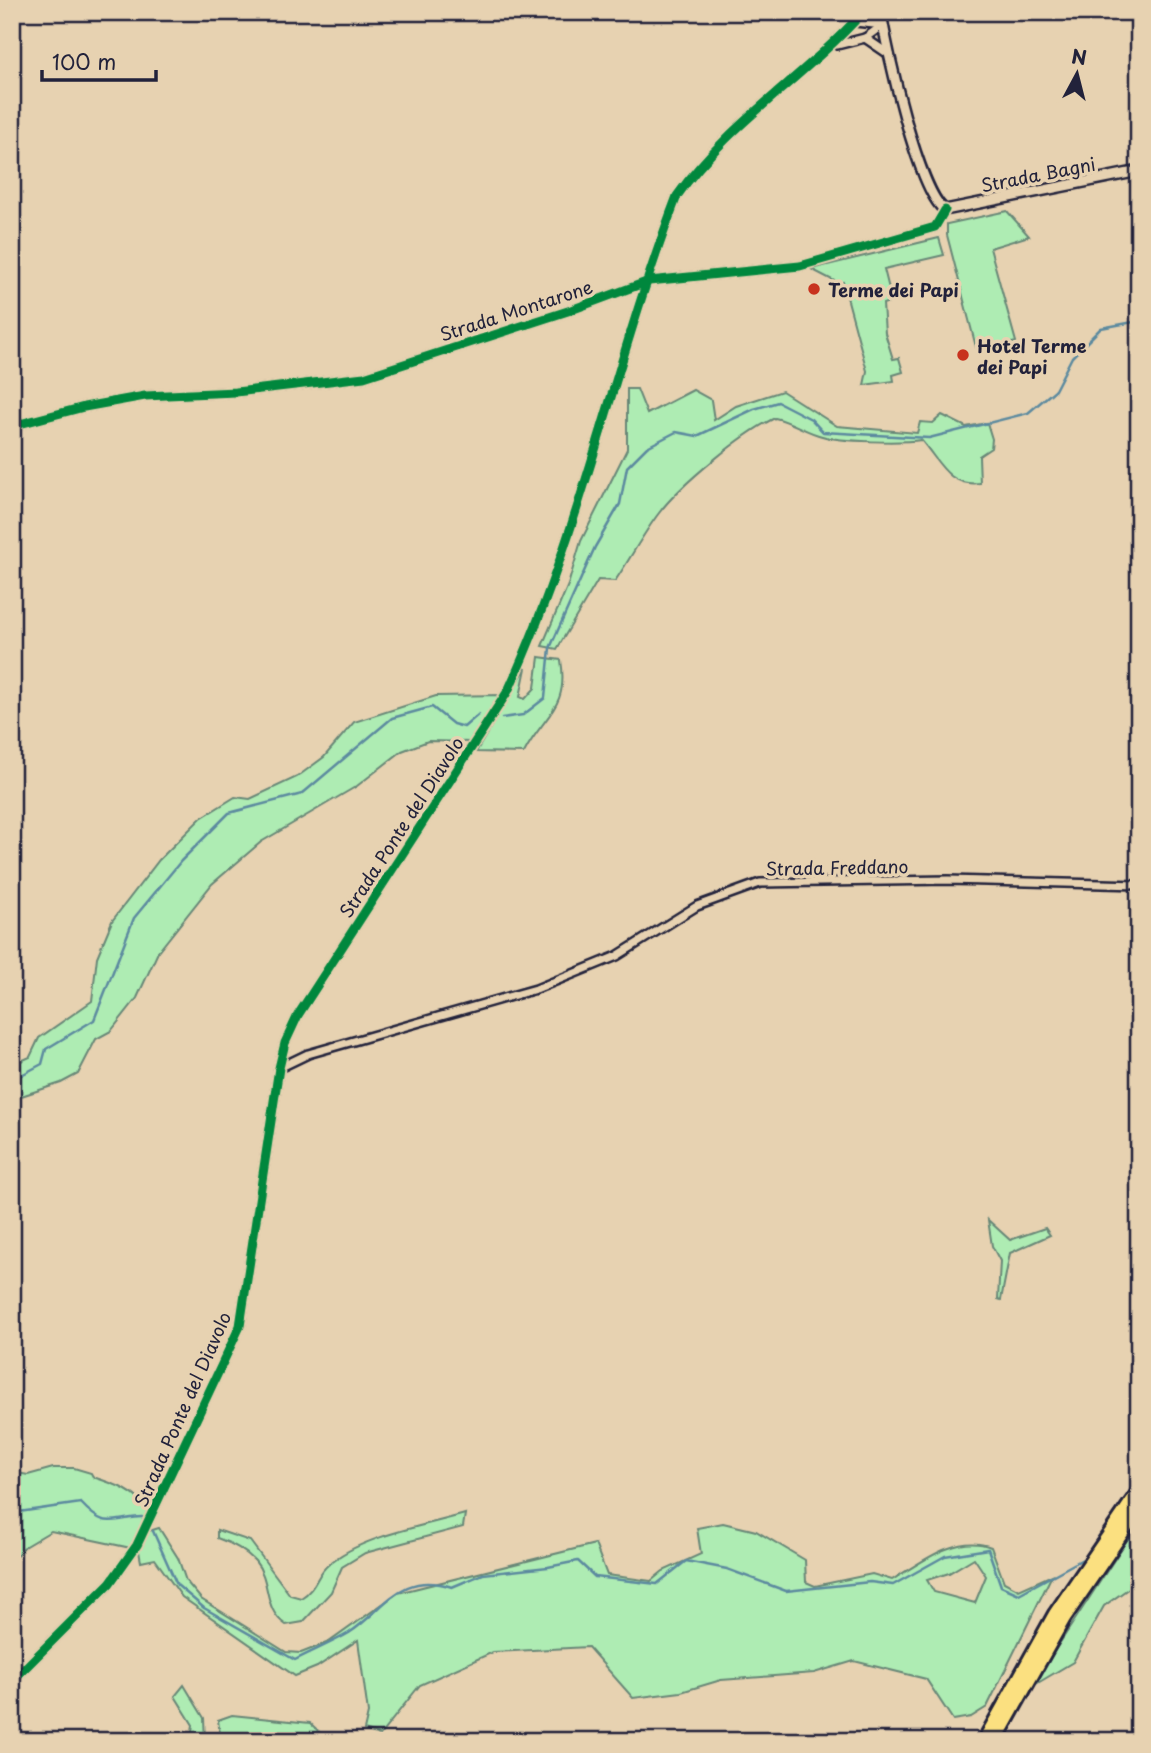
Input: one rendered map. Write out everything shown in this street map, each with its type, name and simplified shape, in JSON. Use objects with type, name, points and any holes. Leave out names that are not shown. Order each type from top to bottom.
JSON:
[{"type":"highway","points":[[984,1741],[1139,1491]]},
{"type":"highway","points":[[995,1741],[1042,1646],[1139,1508]]},
{"type":"street","name":"Strada Ponte del Diavolo","points":[[12,1681],[110,1583],[138,1545],[240,1326],[285,1043],[298,1016],[506,697],[532,639],[591,469],[677,196],[698,166],[833,47],[863,12]]},
{"type":"street","points":[[881,12],[926,184],[937,205],[945,210]]},
{"type":"street","points":[[855,22],[883,25]]},
{"type":"street","points":[[833,47],[865,38],[883,25]]},
{"type":"street","points":[[865,38],[891,56]]},
{"type":"street","name":"Strada Bagni","points":[[945,210],[1139,171]]},
{"type":"street","name":"Strada Montarone","points":[[12,426],[84,407],[145,396],[236,392],[364,377],[571,310],[649,281],[800,266],[925,232],[935,227],[945,210]]},
{"type":"street","name":"Strada Freddano","points":[[279,1068],[308,1055],[536,989],[617,956],[697,905],[760,883],[948,880],[1139,885]]},
{"type":"green space","points":[[1007,211],[1029,236],[990,248],[1016,342],[982,351],[976,347],[947,235],[947,224]]},
{"type":"green space","points":[[939,238],[944,255],[884,269],[892,301],[883,304],[885,333],[893,359],[899,358],[903,372],[893,375],[894,381],[864,385],[867,371],[843,282],[838,283],[811,269]]},
{"type":"green space","points":[[627,389],[637,389],[647,414],[693,390],[711,400],[714,420],[736,406],[782,391],[837,426],[917,433],[920,422],[933,423],[942,415],[966,427],[987,423],[992,439],[991,448],[979,456],[980,483],[969,483],[952,477],[921,440],[843,440],[816,434],[775,418],[730,447],[681,488],[653,521],[615,581],[598,580],[557,649],[542,646],[568,585],[581,541],[627,449]]},
{"type":"green space","points":[[539,657],[561,660],[561,690],[553,710],[524,753],[476,752],[526,668],[520,697],[525,699],[535,688]]},
{"type":"green space","points":[[504,695],[472,742],[428,741],[402,751],[357,786],[261,842],[212,884],[158,952],[137,998],[111,1031],[96,1039],[78,1074],[61,1083],[12,1099],[12,1065],[30,1057],[39,1038],[92,1001],[97,957],[112,921],[159,860],[201,818],[235,797],[250,799],[297,777],[324,757],[354,722],[436,696]]},
{"type":"green space","points":[[988,1220],[1010,1240],[1045,1228],[1050,1235],[1010,1253],[1001,1300],[998,1299],[1000,1261],[992,1246]]},
{"type":"green space","points":[[53,1468],[74,1468],[91,1473],[93,1477],[132,1494],[144,1505],[149,1512],[131,1548],[51,1531],[24,1547],[12,1561],[12,1472],[28,1475]]},
{"type":"green space","points":[[465,1514],[463,1527],[365,1553],[342,1567],[331,1592],[303,1622],[286,1625],[273,1611],[264,1577],[255,1561],[237,1547],[217,1538],[217,1530],[250,1541],[290,1595],[301,1598],[328,1565],[357,1546],[393,1533]]},
{"type":"green space","points":[[723,1523],[756,1531],[805,1560],[806,1582],[815,1586],[872,1574],[892,1580],[939,1552],[965,1544],[991,1547],[1004,1582],[1019,1590],[1052,1575],[987,1707],[971,1717],[953,1720],[926,1679],[854,1661],[814,1673],[721,1680],[681,1692],[633,1698],[588,1647],[493,1652],[420,1685],[380,1735],[364,1730],[368,1713],[358,1640],[317,1667],[295,1676],[182,1597],[155,1559],[141,1562],[139,1551],[149,1531],[159,1528],[178,1558],[186,1581],[201,1599],[286,1652],[301,1653],[329,1642],[398,1593],[595,1544],[607,1575],[651,1581],[663,1571],[701,1554],[697,1528]],"holes":[[[974,1558],[986,1576],[975,1603],[934,1592],[927,1580],[949,1573]]]},
{"type":"green space","points":[[1135,1528],[1139,1528],[1139,1581],[1104,1606],[1073,1662],[1031,1687]]},
{"type":"green space","points":[[184,1685],[204,1718],[205,1741],[190,1741],[193,1725],[175,1696]]},
{"type":"green space","points":[[232,1715],[310,1723],[329,1741],[221,1741],[218,1720]]},
{"type":"waterway","points":[[502,718],[523,715],[545,698],[550,648],[595,547],[620,504],[627,467],[647,447],[676,432],[697,436],[754,409],[778,402],[811,419],[823,432],[929,438],[1028,413],[1055,390],[1072,357],[1101,328],[1139,321]]},
{"type":"waterway","points":[[12,1080],[42,1064],[46,1049],[94,1020],[134,918],[181,861],[229,813],[302,794],[392,718],[432,707],[453,724],[464,727],[479,714]]},
{"type":"waterway","points":[[12,1513],[81,1503],[103,1520],[142,1517]]},
{"type":"waterway","points":[[153,1531],[177,1585],[204,1608],[295,1660],[349,1633],[406,1588],[434,1583],[452,1587],[483,1574],[578,1561],[595,1577],[657,1584],[686,1561],[727,1569],[786,1591],[870,1582],[893,1585],[945,1556],[988,1549],[1001,1586],[1019,1594],[1090,1555]]},
{"type":"waterway","points":[[1125,1539],[1139,1536]]},
{"type":"cycle path","points":[[12,1681],[110,1583],[137,1545],[240,1326],[285,1043],[298,1015],[508,691],[534,631],[556,569],[677,196],[719,146],[863,12]]},
{"type":"cycle path","points":[[12,426],[84,407],[145,396],[236,392],[364,377],[571,310],[649,281],[800,266],[935,227],[945,210]]},
{"type":"place","name":"Terme dei Papi","points":[[814,289]]},
{"type":"place","name":"Hotel Terme dei Papi","points":[[963,355]]}]
